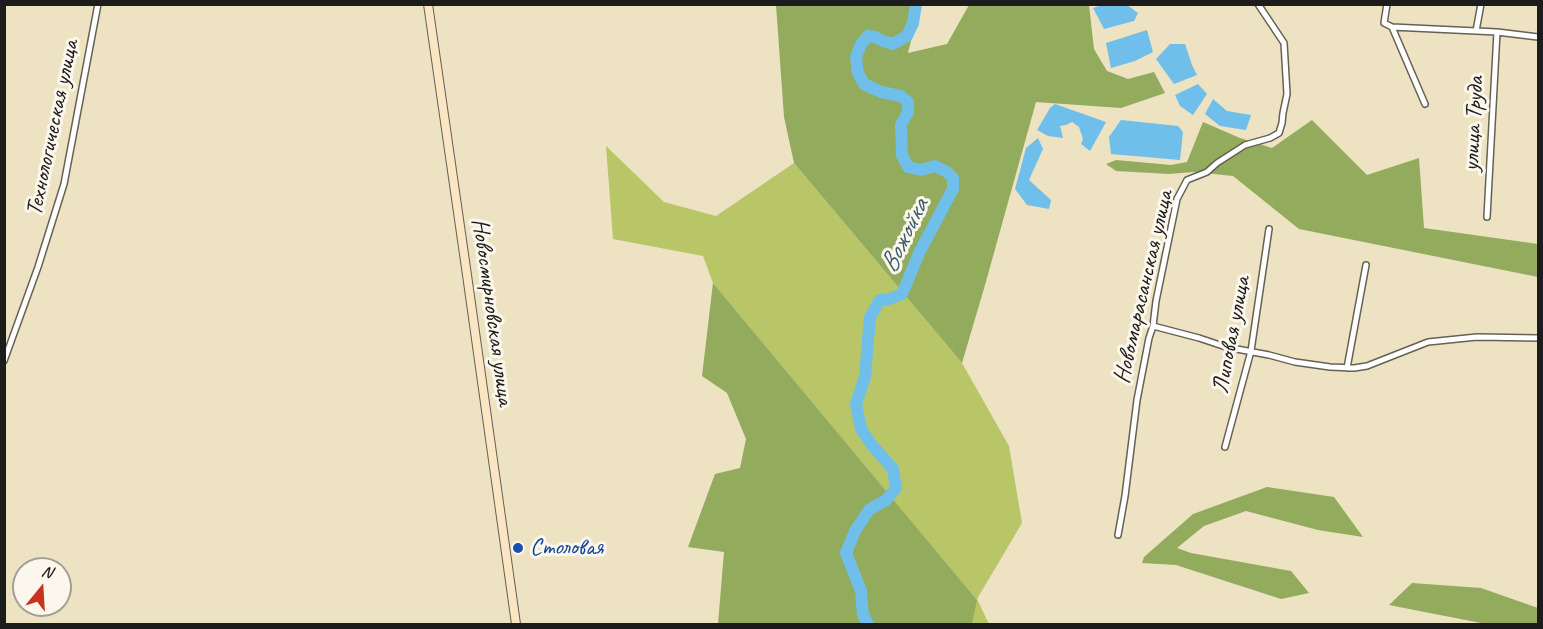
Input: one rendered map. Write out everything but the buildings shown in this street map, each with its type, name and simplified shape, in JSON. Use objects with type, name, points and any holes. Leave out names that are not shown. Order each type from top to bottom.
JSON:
[{"type":"street","name":"Технологическая улица","points":[[4,361],[38,267],[64,184],[98,4]]},
{"type":"street","name":"Новосмирновская улица","points":[[428,4],[516,624]]},
{"type":"street","name":"Новомарасанская улица","points":[[1118,535],[1137,400],[1178,199],[1187,180],[1207,172],[1245,145],[1279,133],[1282,123],[1287,94],[1284,43],[1258,4]]},
{"type":"street","points":[[1387,4],[1384,23],[1392,27],[1497,32],[1539,37]]},
{"type":"street","points":[[1476,32],[1481,4]]},
{"type":"street","points":[[1392,27],[1425,104]]},
{"type":"street","name":"улица Труда","points":[[1487,217],[1497,32]]},
{"type":"street","name":"Липовая улица","points":[[1225,447],[1251,351],[1269,229]]},
{"type":"street","points":[[1347,368],[1366,265]]},
{"type":"street","points":[[1153,326],[1226,347],[1295,362],[1347,368],[1367,366],[1428,342],[1477,337],[1539,338]]},
{"type":"green space","points":[[776,5],[920,5],[908,53],[947,44],[969,5],[1089,5],[1094,49],[1107,71],[1128,79],[1154,72],[1165,93],[1121,108],[1036,102],[962,363],[794,163],[784,117]]},
{"type":"green space","points":[[1312,120],[1367,175],[1419,158],[1424,228],[1538,244],[1538,277],[1299,229],[1233,176],[1194,172],[1169,174],[1116,171],[1106,164],[1116,160],[1171,165],[1187,162],[1203,122],[1240,138],[1272,148]]},
{"type":"green space","points":[[606,146],[664,202],[716,216],[794,163],[962,363],[1009,446],[1022,523],[977,599],[989,624],[972,624],[976,599],[713,283],[703,256],[613,239]]},
{"type":"green space","points":[[713,283],[977,600],[972,624],[718,624],[724,552],[688,547],[715,474],[740,468],[746,439],[727,393],[702,376]]},
{"type":"green space","points":[[1267,487],[1334,497],[1363,537],[1318,530],[1246,511],[1204,526],[1177,548],[1191,553],[1291,571],[1309,593],[1281,599],[1176,565],[1142,563],[1144,557],[1193,514]]},
{"type":"green space","points":[[1412,583],[1481,588],[1538,608],[1538,624],[1486,624],[1389,605]]},
{"type":"water","points":[[1102,5],[1127,5],[1138,13],[1134,21],[1104,29],[1093,8]]},
{"type":"water","points":[[1147,30],[1153,52],[1135,61],[1111,68],[1106,43]]},
{"type":"water","points":[[1170,44],[1185,44],[1197,75],[1174,84],[1156,59]]},
{"type":"water","points":[[1198,84],[1207,94],[1193,115],[1180,106],[1175,95]]},
{"type":"water","points":[[1213,99],[1227,111],[1251,115],[1246,130],[1220,126],[1205,114]]},
{"type":"water","points":[[1055,104],[1106,122],[1090,151],[1081,144],[1083,139],[1079,127],[1072,122],[1060,126],[1063,138],[1048,136],[1037,130],[1050,108]]},
{"type":"water","points":[[1121,120],[1178,126],[1183,132],[1180,160],[1111,154],[1109,137]]},
{"type":"water","points":[[1038,138],[1043,149],[1029,180],[1051,200],[1049,209],[1027,205],[1015,189],[1026,148]]},
{"type":"waterway","name":"Вожойка","points":[[868,624],[863,615],[861,591],[846,553],[855,531],[869,510],[886,500],[896,488],[893,469],[861,429],[856,404],[865,377],[870,317],[880,300],[902,294],[920,251],[953,189],[953,178],[935,166],[921,170],[908,167],[902,155],[901,125],[908,112],[908,102],[901,96],[881,92],[864,84],[858,73],[856,57],[861,44],[868,36],[893,44],[907,36],[913,23],[916,4]]},
{"type":"place","name":"Столовая","points":[[518,548]]}]
